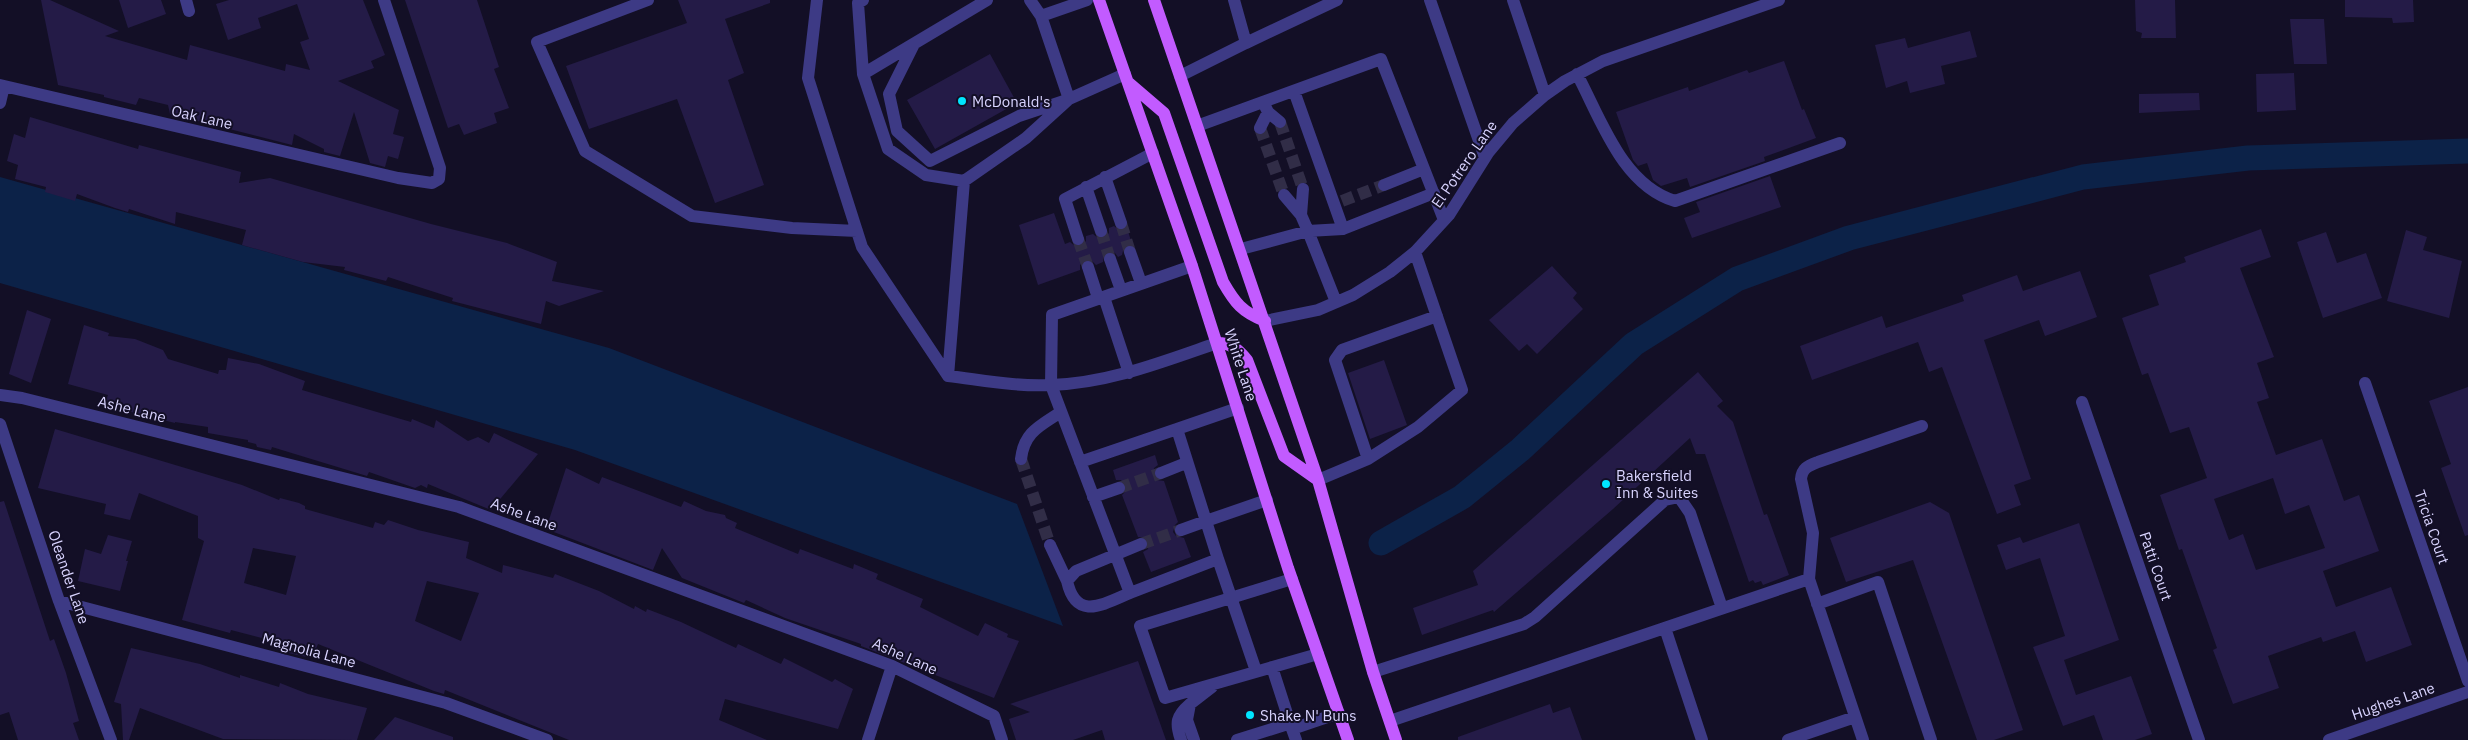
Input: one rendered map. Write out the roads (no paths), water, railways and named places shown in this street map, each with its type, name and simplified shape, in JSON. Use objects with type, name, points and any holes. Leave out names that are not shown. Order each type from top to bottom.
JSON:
[{"type":"main road","name":"White Lane","points":[[1099,0],[1192,266],[1292,579],[1348,740]]},
{"type":"main road","points":[[1154,0],[1241,249],[1318,480],[1373,672],[1396,740]]},
{"type":"main road","points":[[1127,79],[1164,113],[1223,282],[1233,301],[1249,314],[1265,321]]},
{"type":"main road","points":[[1217,344],[1226,343],[1237,348],[1247,360],[1284,456],[1318,480]]},
{"type":"street","name":"Oak Lane","points":[[2,86],[398,178],[432,183],[439,178],[440,168],[384,0]]},
{"type":"street","points":[[648,0],[537,42],[585,151],[692,216],[792,228],[857,231]]},
{"type":"street","points":[[817,0],[808,78],[862,247],[948,376]]},
{"type":"street","points":[[863,0],[858,3],[863,74],[888,149],[926,175],[964,180],[1026,138],[1069,99]]},
{"type":"street","points":[[863,74],[987,0]]},
{"type":"street","points":[[1030,0],[1041,16],[1069,99]]},
{"type":"street","points":[[1041,16],[1086,0]]},
{"type":"street","points":[[1234,0],[1246,42]]},
{"type":"street","points":[[1180,76],[1246,42],[1337,0]]},
{"type":"street","points":[[1430,0],[1485,158]]},
{"type":"street","points":[[1513,0],[1545,95]]},
{"type":"street","name":"El Potrero Lane","points":[[1265,321],[1318,310],[1353,295],[1390,272],[1415,252],[1444,220],[1485,158],[1513,123],[1545,95],[1578,74],[1603,61],[1779,0]]},
{"type":"street","points":[[914,44],[889,94],[897,131],[930,161],[1019,116],[1127,79]]},
{"type":"street","points":[[1197,126],[1265,107],[1294,91],[1381,60],[1444,220]]},
{"type":"street","points":[[1578,74],[1629,169],[1658,196],[1675,201],[1840,143]]},
{"type":"street","points":[[0,103],[2,86]]},
{"type":"street","points":[[1294,91],[1338,202],[1343,228]]},
{"type":"street","points":[[1265,107],[1280,122]]},
{"type":"street","points":[[1260,128],[1265,107]]},
{"type":"street","points":[[1078,239],[1065,199],[1153,153]]},
{"type":"street","points":[[1384,185],[1424,169]]},
{"type":"street","points":[[1105,177],[1121,223]]},
{"type":"street","points":[[948,376],[964,180]]},
{"type":"street","points":[[1086,187],[1101,231]]},
{"type":"street","points":[[1301,215],[1303,189]]},
{"type":"street","points":[[1241,249],[1308,231],[1343,228],[1434,193]]},
{"type":"street","points":[[1284,195],[1301,215],[1336,302]]},
{"type":"street","points":[[1130,252],[1141,283]]},
{"type":"street","points":[[1318,480],[1368,459],[1418,427],[1462,390],[1415,252]]},
{"type":"street","points":[[1110,260],[1121,290]]},
{"type":"street","points":[[1130,594],[1051,385],[1052,315],[1192,266]]},
{"type":"street","points":[[1088,267],[1129,373]]},
{"type":"street","points":[[1368,459],[1335,360],[1342,350],[1437,316]]},
{"type":"street","points":[[948,376],[1051,385],[1079,383],[1129,373],[1217,344]]},
{"type":"street","name":"Tricia Court","points":[[2365,383],[2468,681]]},
{"type":"street","name":"Ashe Lane","points":[[0,395],[22,398],[458,507],[892,666],[994,716],[1002,740]]},
{"type":"street","name":"Patti Court","points":[[2082,402],[2199,740]]},
{"type":"street","points":[[1080,462],[1238,408]]},
{"type":"street","points":[[1021,459],[1022,446],[1031,432],[1061,412]]},
{"type":"street","name":"Oleander Lane","points":[[0,424],[59,601],[111,740]]},
{"type":"street","points":[[1862,740],[1809,579],[1813,533],[1801,472],[1807,466],[1922,426]]},
{"type":"street","points":[[1177,429],[1186,463],[1256,671]]},
{"type":"street","points":[[1161,473],[1186,463]]},
{"type":"street","points":[[1093,497],[1119,488]]},
{"type":"street","points":[[1373,672],[1524,624],[1535,617],[1660,505],[1673,497],[1679,497],[1690,513],[1722,608]]},
{"type":"street","points":[[1181,530],[1267,500]]},
{"type":"street","points":[[1067,581],[1076,571],[1141,544]]},
{"type":"street","points":[[1050,545],[1067,581],[1071,596],[1079,604],[1091,608],[1218,558]]},
{"type":"street","points":[[1292,579],[1140,626],[1165,698],[1318,654]]},
{"type":"street","points":[[1390,721],[1809,579]]},
{"type":"street","points":[[1817,604],[1878,582],[1931,740]]},
{"type":"street","name":"Magnolia Lane","points":[[59,601],[446,703],[546,740]]},
{"type":"street","points":[[1665,628],[1702,740]]},
{"type":"street","points":[[868,740],[892,666]]},
{"type":"street","points":[[1272,667],[1293,730]]},
{"type":"street","points":[[1181,740],[1176,725],[1178,714],[1218,683]]},
{"type":"street","name":"Hughes Lane","points":[[2329,740],[2362,735],[2468,692]]},
{"type":"street","points":[[1190,704],[1187,720],[1194,740]]},
{"type":"street","points":[[1237,740],[1293,730],[1339,713]]},
{"type":"street","points":[[1788,740],[1855,717]]},
{"type":"water","points":[[0,177],[609,348],[1017,504],[1063,626],[575,450],[0,283]]},
{"type":"waterway","points":[[1381,543],[1462,497],[1520,450],[1634,344],[1737,279],[1849,238],[2083,177],[2248,158],[2468,151]]},
{"type":"tunnel","points":[[1280,122],[1303,189]]},
{"type":"tunnel","points":[[1260,128],[1284,195]]},
{"type":"tunnel","points":[[1342,201],[1384,185]]},
{"type":"tunnel","points":[[1121,223],[1130,252]]},
{"type":"tunnel","points":[[1101,231],[1110,259]]},
{"type":"tunnel","points":[[1078,239],[1088,267]]},
{"type":"tunnel","points":[[1021,459],[1050,545]]},
{"type":"tunnel","points":[[1119,488],[1161,473]]},
{"type":"tunnel","points":[[1141,544],[1181,530]]},
{"type":"place","name":"McDonald's","points":[[962,101]]},
{"type":"place","name":"Bakersfield Inn & Suites","points":[[1606,484]]},
{"type":"place","name":"Shake N' Buns","points":[[1250,715]]}]
